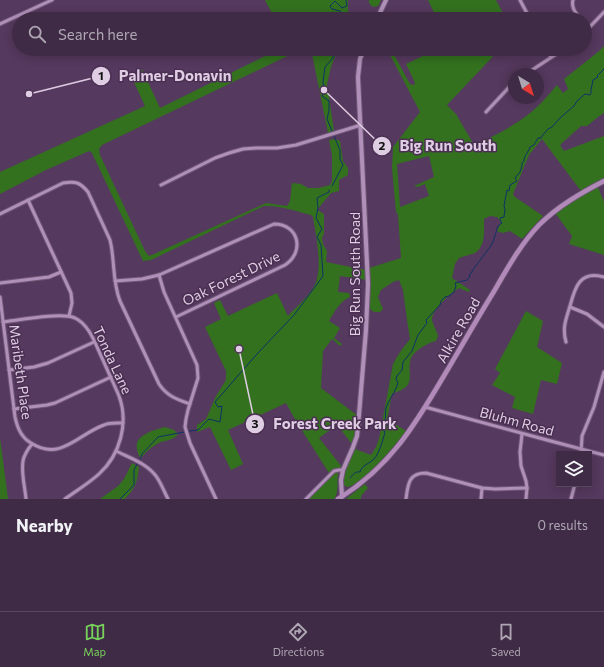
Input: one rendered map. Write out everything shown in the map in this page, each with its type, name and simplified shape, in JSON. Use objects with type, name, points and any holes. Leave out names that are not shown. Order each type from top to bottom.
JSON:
[{"type":"main road","name":"Alkire Road","points":[[340,498],[363,482],[394,452],[409,433],[514,258],[527,239],[543,221],[558,208],[579,194],[604,181]]},
{"type":"street","points":[[26,12],[52,0]]},
{"type":"street","points":[[380,12],[386,0]]},
{"type":"street","points":[[520,0],[526,12]]},
{"type":"street","points":[[572,2],[575,12]]},
{"type":"street","points":[[592,25],[604,12]]},
{"type":"street","points":[[0,24],[12,18]]},
{"type":"street","name":"Big Run South Road","points":[[340,498],[343,470],[353,448],[358,432],[368,311],[368,266],[358,78],[361,56]]},
{"type":"street","points":[[535,68],[551,57]]},
{"type":"street","points":[[486,112],[508,88]]},
{"type":"street","points":[[161,184],[215,158],[229,153],[243,149],[277,148],[296,145],[361,125]]},
{"type":"street","points":[[0,214],[63,184],[71,182],[77,183],[86,189],[110,240],[117,293],[159,384],[166,393],[176,399],[190,404]]},
{"type":"street","points":[[3,322],[59,315],[69,316],[72,303],[71,293],[28,200]]},
{"type":"street","name":"Oak Forest Drive","points":[[159,275],[274,224],[279,224],[288,228],[294,235],[297,246],[294,258],[290,262],[176,317]]},
{"type":"street","points":[[0,283],[50,277],[61,272]]},
{"type":"street","points":[[115,281],[142,279],[159,275],[164,292],[197,365],[198,378],[186,419],[186,427],[190,443],[216,499]]},
{"type":"street","points":[[566,342],[564,328],[577,285],[587,276],[594,275],[604,277]]},
{"type":"street","name":"Maribeth Place","points":[[0,297],[17,428],[24,438],[32,444]]},
{"type":"street","points":[[570,307],[587,314],[604,327]]},
{"type":"street","name":"Tonda Lane","points":[[65,499],[100,474],[111,460],[120,440],[123,423],[120,402],[111,378],[86,326],[76,318],[69,316]]},
{"type":"street","points":[[9,370],[34,367],[48,363],[94,342]]},
{"type":"street","points":[[581,449],[584,431],[594,407],[604,372]]},
{"type":"street","points":[[14,409],[43,406],[55,403],[111,378]]},
{"type":"street","name":"Bluhm Road","points":[[425,407],[604,455]]},
{"type":"street","points":[[26,499],[23,461],[32,444],[44,449],[59,448],[70,444],[105,424],[123,423]]},
{"type":"street","points":[[522,434],[520,458],[526,481],[526,499]]},
{"type":"street","points":[[116,451],[143,464],[152,471],[168,499]]},
{"type":"street","points":[[306,499],[334,471],[343,470]]},
{"type":"street","points":[[406,499],[408,483],[414,476],[420,473],[426,473],[482,488],[527,488]]},
{"type":"street","points":[[571,499],[574,487]]},
{"type":"street","points":[[481,499],[482,488]]},
{"type":"green space","points":[[265,0],[348,0],[348,11],[350,12],[271,12]]},
{"type":"green space","points":[[369,0],[381,0],[378,6],[373,7],[369,3]]},
{"type":"green space","points":[[428,0],[496,0],[502,12],[434,12]]},
{"type":"green space","points":[[604,46],[604,113],[587,126],[581,126],[560,145],[564,151],[604,136],[604,178],[581,191],[542,139],[529,155],[513,194],[515,197],[543,216],[522,239],[510,231],[503,233],[497,231],[501,222],[497,217],[490,216],[484,219],[484,238],[479,250],[475,253],[459,258],[455,264],[452,278],[470,290],[469,292],[459,288],[438,307],[432,320],[438,336],[436,341],[416,351],[410,362],[410,378],[408,384],[403,389],[392,394],[387,419],[406,431],[370,472],[354,485],[347,487],[344,485],[344,476],[355,449],[371,455],[376,447],[379,439],[393,364],[410,339],[403,290],[399,280],[381,290],[378,297],[383,309],[380,312],[374,312],[370,309],[369,268],[401,258],[398,215],[396,212],[392,168],[393,147],[420,112],[391,56],[395,56],[410,84],[414,85],[415,83],[406,64],[423,56],[493,56],[447,105],[456,114],[474,145],[499,133],[524,118],[540,104],[544,104],[544,99],[557,85],[563,93],[568,89],[564,79]],"holes":[[[429,156],[434,177],[414,186],[418,187],[425,184],[429,196],[400,207],[397,164]]]},
{"type":"green space","points":[[265,56],[287,56],[102,145],[99,149],[100,155],[145,251],[149,256],[266,203],[287,206],[290,201],[292,183],[301,184],[308,188],[318,188],[330,185],[332,181],[332,155],[329,140],[335,139],[340,141],[343,161],[348,168],[348,175],[339,180],[339,191],[331,193],[317,210],[324,214],[324,233],[322,238],[323,244],[327,251],[326,262],[366,270],[367,280],[340,276],[338,292],[349,293],[350,297],[340,304],[329,321],[340,328],[334,338],[342,344],[340,346],[332,339],[323,351],[321,388],[358,416],[352,444],[337,425],[319,438],[342,467],[334,469],[329,473],[286,403],[228,430],[243,464],[231,470],[210,427],[197,432],[197,425],[206,419],[216,396],[226,380],[226,371],[205,327],[221,319],[214,303],[220,300],[228,316],[277,293],[288,316],[313,288],[318,273],[319,264],[317,244],[313,217],[311,215],[282,207],[264,206],[151,260],[143,261],[92,153],[89,151],[46,170],[0,194],[0,172],[145,106],[133,80],[139,77],[142,69],[160,108]]},
{"type":"green space","points":[[312,56],[335,56],[327,84],[334,131],[328,133]]},
{"type":"green space","points":[[598,187],[604,202],[604,255],[569,244],[572,236],[555,213],[574,200]]},
{"type":"green space","points":[[526,311],[543,321],[537,347],[562,363],[557,384],[541,380],[533,414],[512,408],[515,397],[492,385],[500,373],[495,369]]},
{"type":"green space","points":[[165,427],[174,430],[178,434],[174,438],[159,443],[148,450],[141,458],[137,449],[139,440],[146,434]]},
{"type":"green space","points":[[0,438],[8,499],[0,499]]},
{"type":"green space","points":[[132,463],[139,467],[138,477],[134,488],[125,499],[100,499],[118,486],[124,479]]},
{"type":"green space","points":[[335,473],[338,473],[338,487],[336,497],[334,499],[309,499]]},
{"type":"green space","points":[[365,484],[368,488],[361,496],[361,499],[346,499]]},
{"type":"waterway","points":[[341,12],[332,9],[330,6],[335,1],[342,8],[347,6],[346,0]]},
{"type":"waterway","points":[[332,131],[327,119],[329,101],[322,96],[324,90],[323,82],[325,67],[333,56]]},
{"type":"waterway","points":[[350,478],[355,473],[360,472],[362,468],[378,454],[385,432],[383,430],[386,408],[397,386],[398,382],[396,380],[397,376],[402,370],[403,362],[412,351],[418,335],[427,323],[426,320],[440,305],[441,301],[454,292],[456,286],[455,283],[467,280],[469,278],[470,274],[493,242],[498,226],[502,223],[500,218],[504,217],[504,206],[507,190],[509,191],[510,185],[517,181],[515,178],[520,172],[522,163],[530,147],[534,145],[538,138],[541,138],[548,129],[552,127],[585,94],[590,95],[593,80],[598,77],[597,76],[604,69]]},
{"type":"waterway","points":[[332,186],[343,165],[340,159],[340,150],[334,136]]},
{"type":"waterway","points":[[189,431],[198,430],[209,419],[220,422],[222,406],[218,407],[215,402],[294,315],[323,276],[321,245],[317,237],[322,229],[316,218],[318,208],[317,198],[329,192],[329,190]]},
{"type":"waterway","points":[[140,459],[142,454],[158,437],[184,432]]},
{"type":"waterway","points":[[120,499],[134,485],[134,470],[137,464]]},
{"type":"place","name":"Big Run South","points":[[324,90]]},
{"type":"place","name":"Palmer-Donavin","points":[[29,94]]},
{"type":"place","name":"Forest Creek Park","points":[[239,349]]}]
